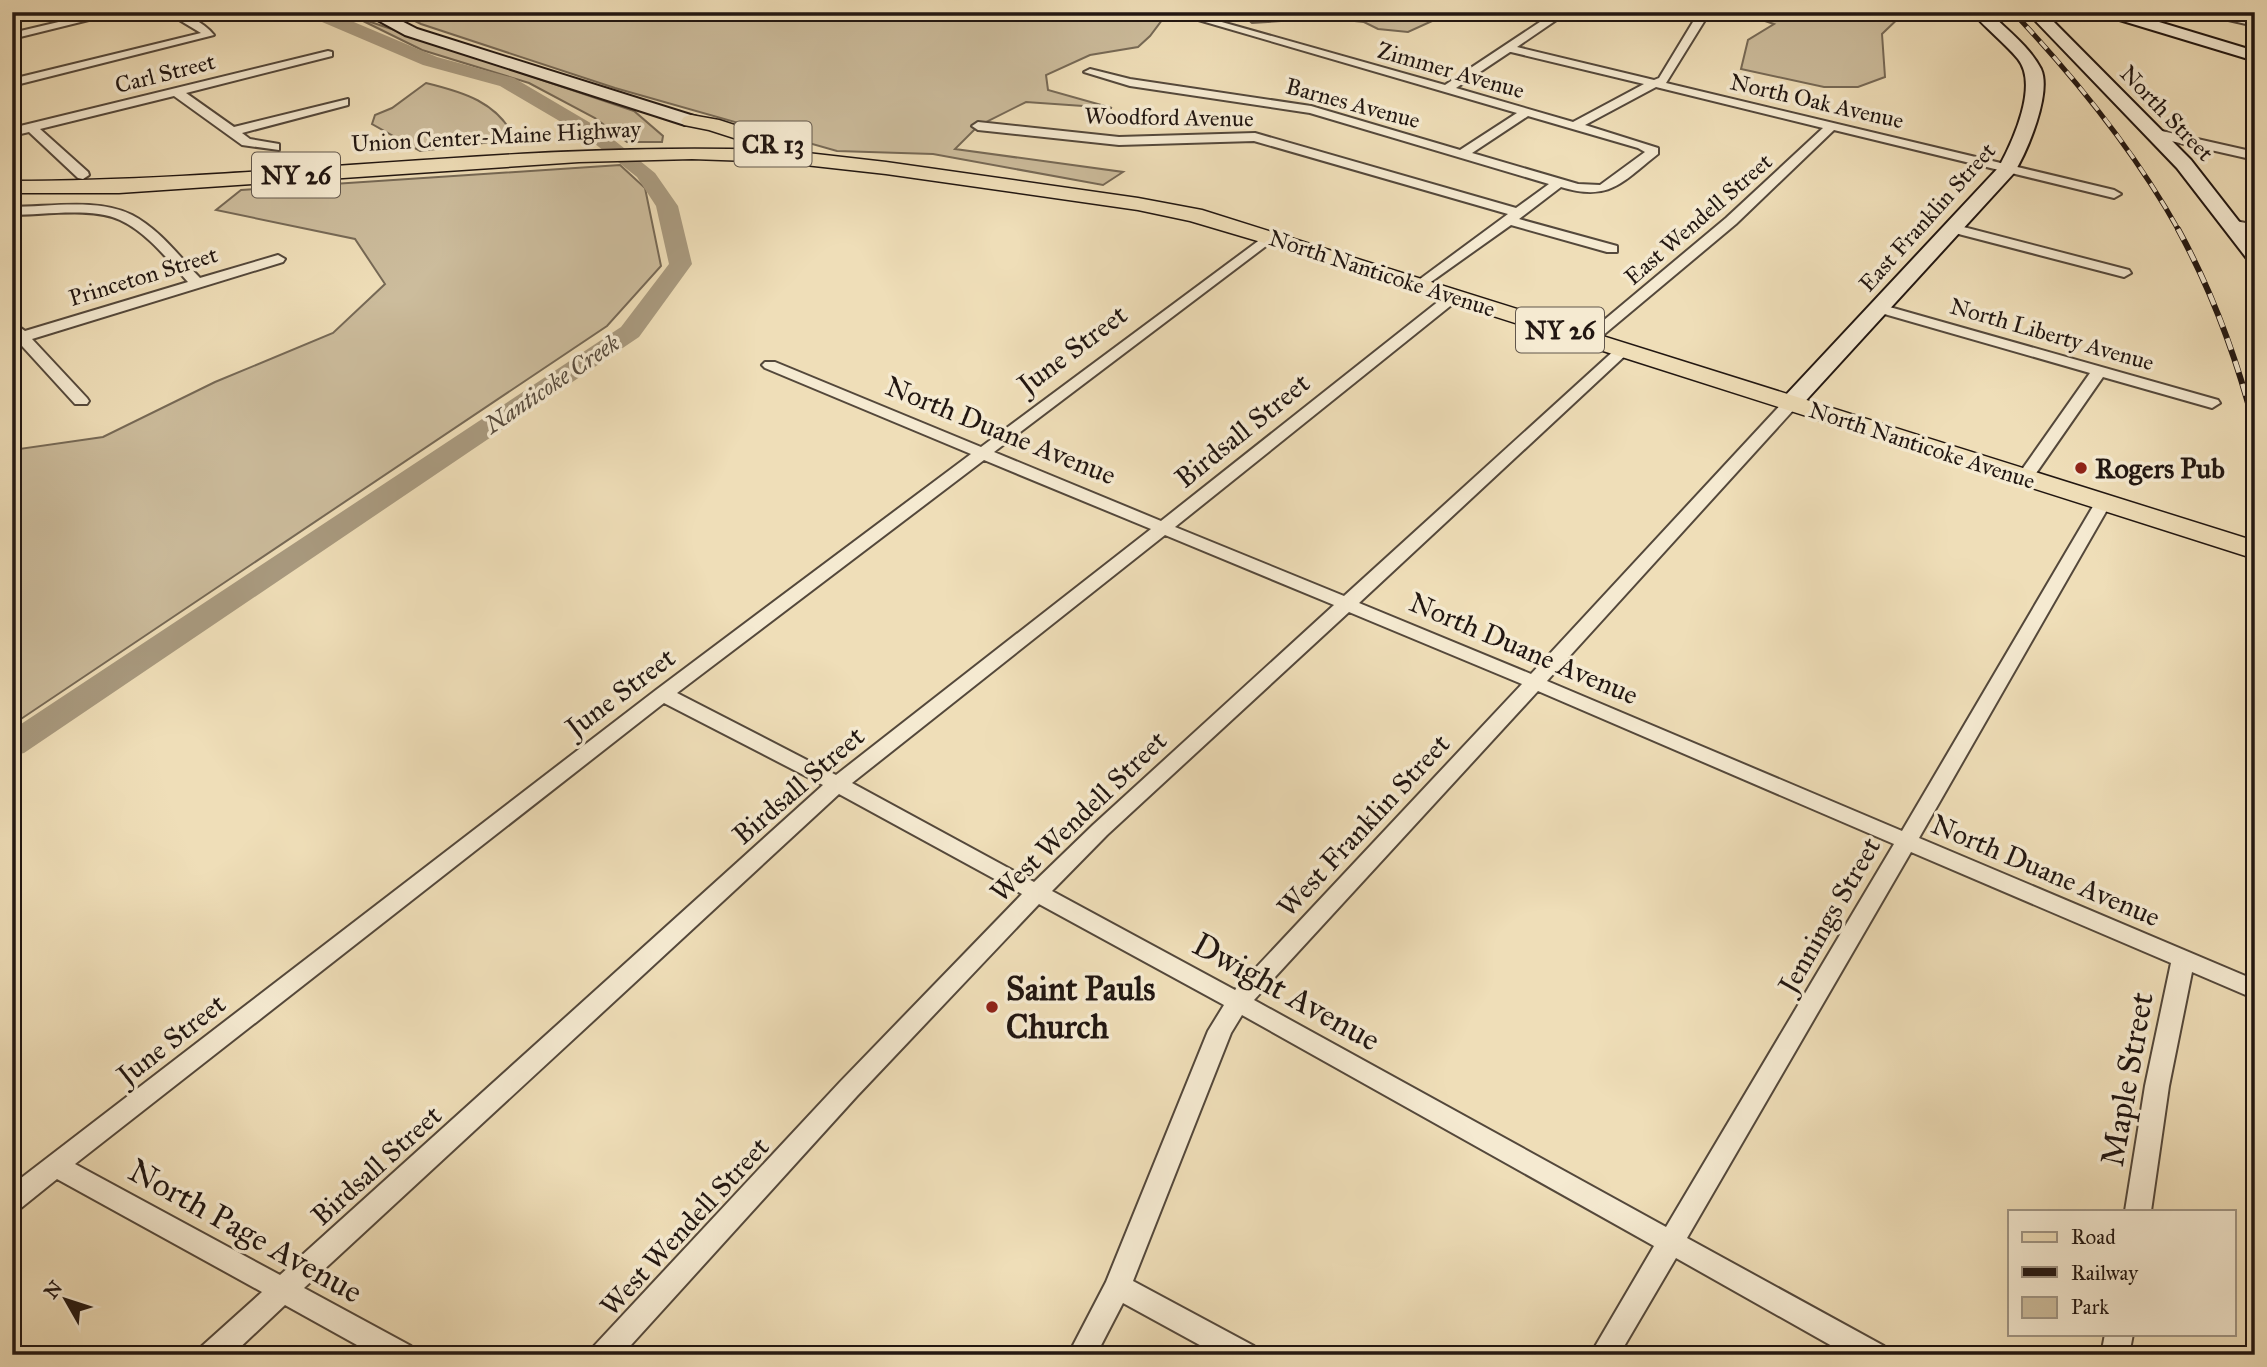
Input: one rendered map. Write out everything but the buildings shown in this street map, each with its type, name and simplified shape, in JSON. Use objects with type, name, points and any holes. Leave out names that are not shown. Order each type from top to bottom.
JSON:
[{"type":"main road","name":"CR 13","points":[[691,121],[712,124],[806,154],[857,164]]},
{"type":"main road","name":"CR 13","points":[[691,121],[705,133],[702,153]]},
{"type":"main road","name":"CR 13","points":[[702,153],[721,131],[712,124]]},
{"type":"main road","name":"Union Center-Maine Highway","points":[[12,187],[119,187],[579,156],[670,153],[778,156],[857,164]]},
{"type":"main road","name":"North Nanticoke Avenue","points":[[857,164],[1138,204],[1194,215],[2255,550]]},
{"type":"street","points":[[12,36],[116,12]]},
{"type":"street","points":[[12,83],[208,36],[205,31],[171,12]]},
{"type":"street","name":"CR 13","points":[[371,12],[411,32],[691,121]]},
{"type":"street","points":[[1445,90],[1563,12]]},
{"type":"street","points":[[1574,126],[1663,80],[1705,12]]},
{"type":"street","name":"East Franklin Street","points":[[1791,403],[2007,169],[2023,139],[2035,86],[2034,72],[2025,57],[1980,12]]},
{"type":"street","name":"North Street","points":[[2035,12],[2184,163],[2255,256]]},
{"type":"street","points":[[2109,12],[2255,56]]},
{"type":"street","points":[[2197,12],[2255,23]]},
{"type":"street","name":"Zimmer Avenue","points":[[1200,19],[1654,151],[1609,186],[1601,189]]},
{"type":"street","name":"North Oak Avenue","points":[[1511,48],[2114,194]]},
{"type":"street","name":"Carl Street","points":[[12,132],[328,54]]},
{"type":"street","name":"Barnes Avenue","points":[[1090,72],[1130,82],[1292,106],[1558,183],[1601,189]]},
{"type":"street","points":[[177,92],[231,132],[256,145],[275,147]]},
{"type":"street","points":[[231,132],[344,102]]},
{"type":"street","points":[[1461,155],[1525,113]]},
{"type":"street","name":"Woodford Avenue","points":[[978,126],[1118,141],[1255,137],[1612,249]]},
{"type":"street","points":[[31,127],[83,175]]},
{"type":"street","name":"East Wendell Street","points":[[1590,339],[1731,221],[1831,127]]},
{"type":"street","points":[[2152,133],[2255,156]]},
{"type":"street","points":[[1421,285],[1558,183]]},
{"type":"street","points":[[12,211],[103,212],[125,217],[147,232],[197,283]]},
{"type":"street","points":[[2231,224],[2255,229]]},
{"type":"street","points":[[1952,228],[2124,273]]},
{"type":"street","name":"June Street","points":[[12,1200],[663,694],[1269,237]]},
{"type":"street","name":"Princeton Street","points":[[17,331],[278,259]]},
{"type":"street","name":"Birdsall Street","points":[[212,1355],[281,1289],[837,784],[1454,296]]},
{"type":"street","name":"North Liberty Avenue","points":[[1879,308],[2212,403]]},
{"type":"street","points":[[17,331],[82,401]]},
{"type":"street","name":"West Wendell Street","points":[[604,1355],[899,1034],[1035,893],[1623,350]]},
{"type":"street","name":"North Duane Avenue","points":[[769,365],[1535,682],[2255,990]]},
{"type":"street","points":[[2024,478],[2099,371]]},
{"type":"street","name":"West Franklin Street","points":[[1082,1355],[1118,1286],[1220,1031],[1238,1002],[1791,403]]},
{"type":"street","name":"Jennings Street","points":[[1604,1355],[1810,1008],[2103,503]]},
{"type":"street","name":"Dwight Avenue","points":[[663,694],[837,784],[1238,1002],[1874,1355]]},
{"type":"street","name":"Maple Street","points":[[2138,1210],[2157,1086],[2183,959]]},
{"type":"street","name":"North Page Avenue","points":[[56,1166],[401,1355]]},
{"type":"street","points":[[1118,1286],[1244,1355]]},
{"type":"street","points":[[2115,1355],[2119,1336]]},
{"type":"green space","points":[[397,12],[1150,12],[1165,16],[1138,47],[1090,55],[1046,75],[1048,90],[1112,108],[1026,102],[978,126],[955,149],[1123,172],[1103,185],[933,154],[837,151],[615,88],[421,24]]},
{"type":"green space","points":[[1239,12],[1452,12],[1408,32],[1378,29],[1364,22],[1326,18],[1252,23]]},
{"type":"green space","points":[[1738,12],[1905,12],[1882,34],[1885,77],[1858,87],[1824,87],[1741,69],[1748,40],[1774,24]]},
{"type":"green space","points":[[353,16],[634,111],[663,136],[662,142],[627,142],[595,118],[529,83],[422,50]]},
{"type":"green space","points":[[426,83],[478,100],[499,116],[515,139],[420,151],[372,124],[375,115],[392,108]]},
{"type":"green space","points":[[620,165],[645,188],[661,266],[607,326],[12,725],[12,450],[103,437],[215,382],[333,333],[385,284],[355,239],[216,210],[241,190]]},
{"type":"waterway","name":"Nanticoke Creek","points":[[12,745],[630,332],[681,264],[667,206],[645,173],[592,132],[507,82],[430,61],[314,12]]},
{"type":"railway","points":[[2013,12],[2103,116],[2143,172],[2179,231]]},
{"type":"railway","points":[[2179,231],[2223,327],[2255,429]]},
{"type":"place","name":"Rogers Pub","points":[[2081,468]]},
{"type":"place","name":"Saint Pauls Church","points":[[992,1007]]}]
